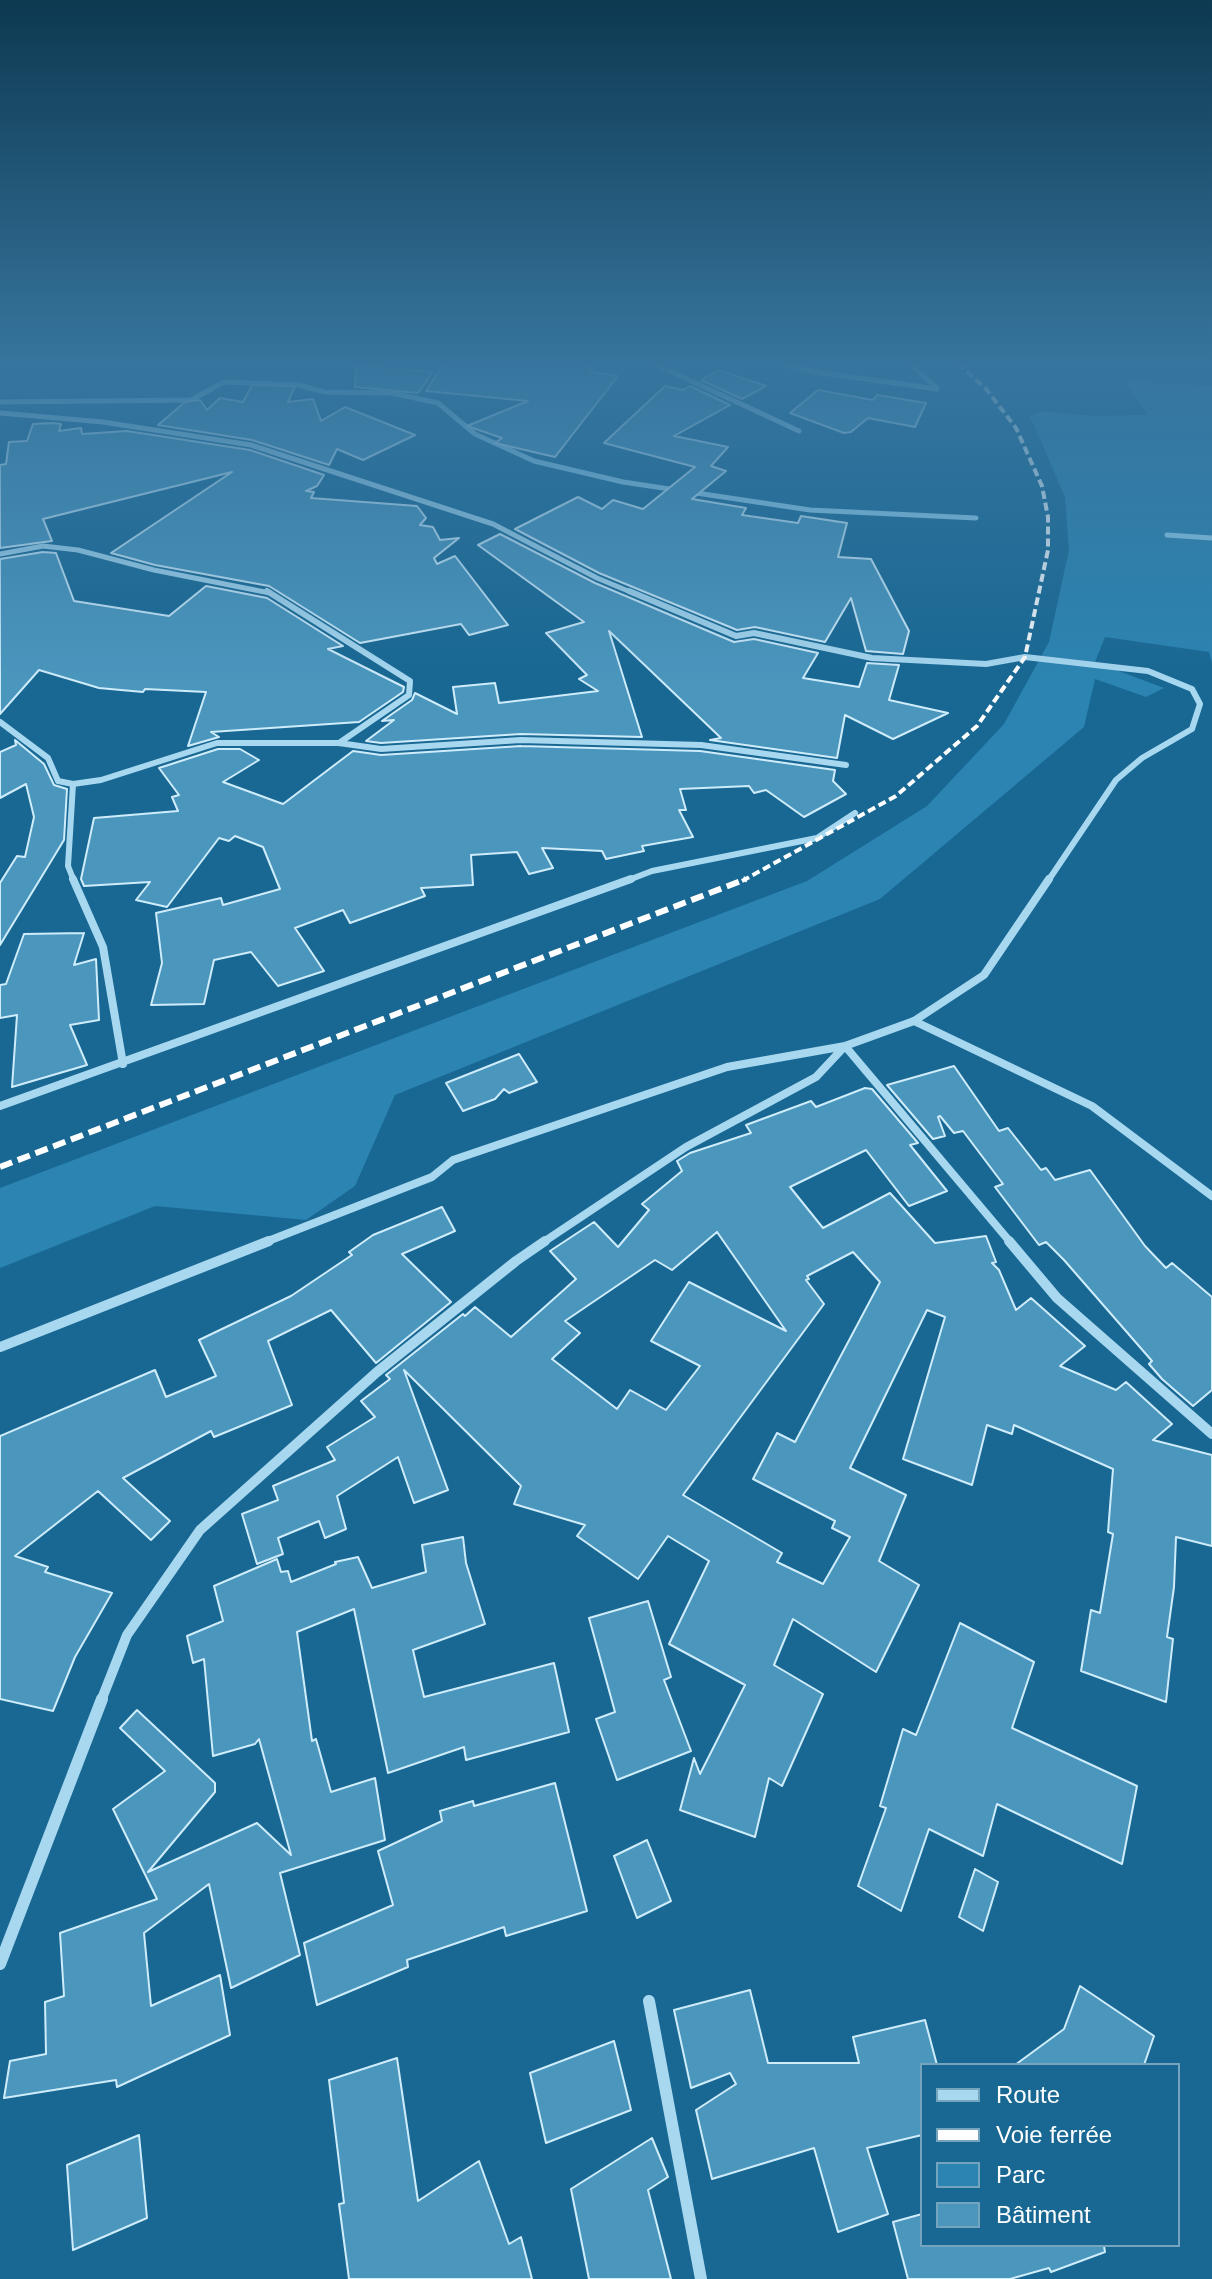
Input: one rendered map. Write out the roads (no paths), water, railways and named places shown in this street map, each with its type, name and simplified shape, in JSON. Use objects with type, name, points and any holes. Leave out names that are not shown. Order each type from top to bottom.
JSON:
[{"type":"street","points":[[0,1347],[432,1177],[453,1160],[727,1067],[845,1046],[914,1021],[984,975],[1116,780],[1142,758],[1192,729],[1200,704],[1192,689],[1148,671],[1025,657],[986,664],[872,658],[754,633],[736,636],[597,578],[493,524],[332,471]]},
{"type":"street","points":[[0,554],[43,546],[78,550],[154,570],[265,590],[410,681],[409,695],[339,743]]},
{"type":"street","points":[[0,722],[48,758],[58,781],[73,784],[101,780],[217,743],[339,743],[381,749],[521,740],[701,745],[846,765]]},
{"type":"street","points":[[73,784],[68,866],[103,947],[123,1064]]},
{"type":"street","points":[[0,1106],[652,871],[817,838],[855,813]]},
{"type":"street","points":[[914,1021],[1092,1106],[1212,1196]]},
{"type":"street","points":[[845,1046],[1057,1298],[1212,1434]]},
{"type":"street","points":[[0,1964],[127,1635],[200,1530],[377,1372],[516,1261],[686,1147],[816,1077],[845,1046]]},
{"type":"street","points":[[649,2001],[701,2279]]},
{"type":"waterway","points":[[578,471],[623,482],[810,510],[976,518]]},
{"type":"waterway","points":[[1167,535],[1212,538]]},
{"type":"railway","points":[[745,879],[896,796],[977,726],[1025,657],[1048,550],[1048,517],[1042,486],[1035,471]]},
{"type":"railway","points":[[0,1167],[745,879]]}]
